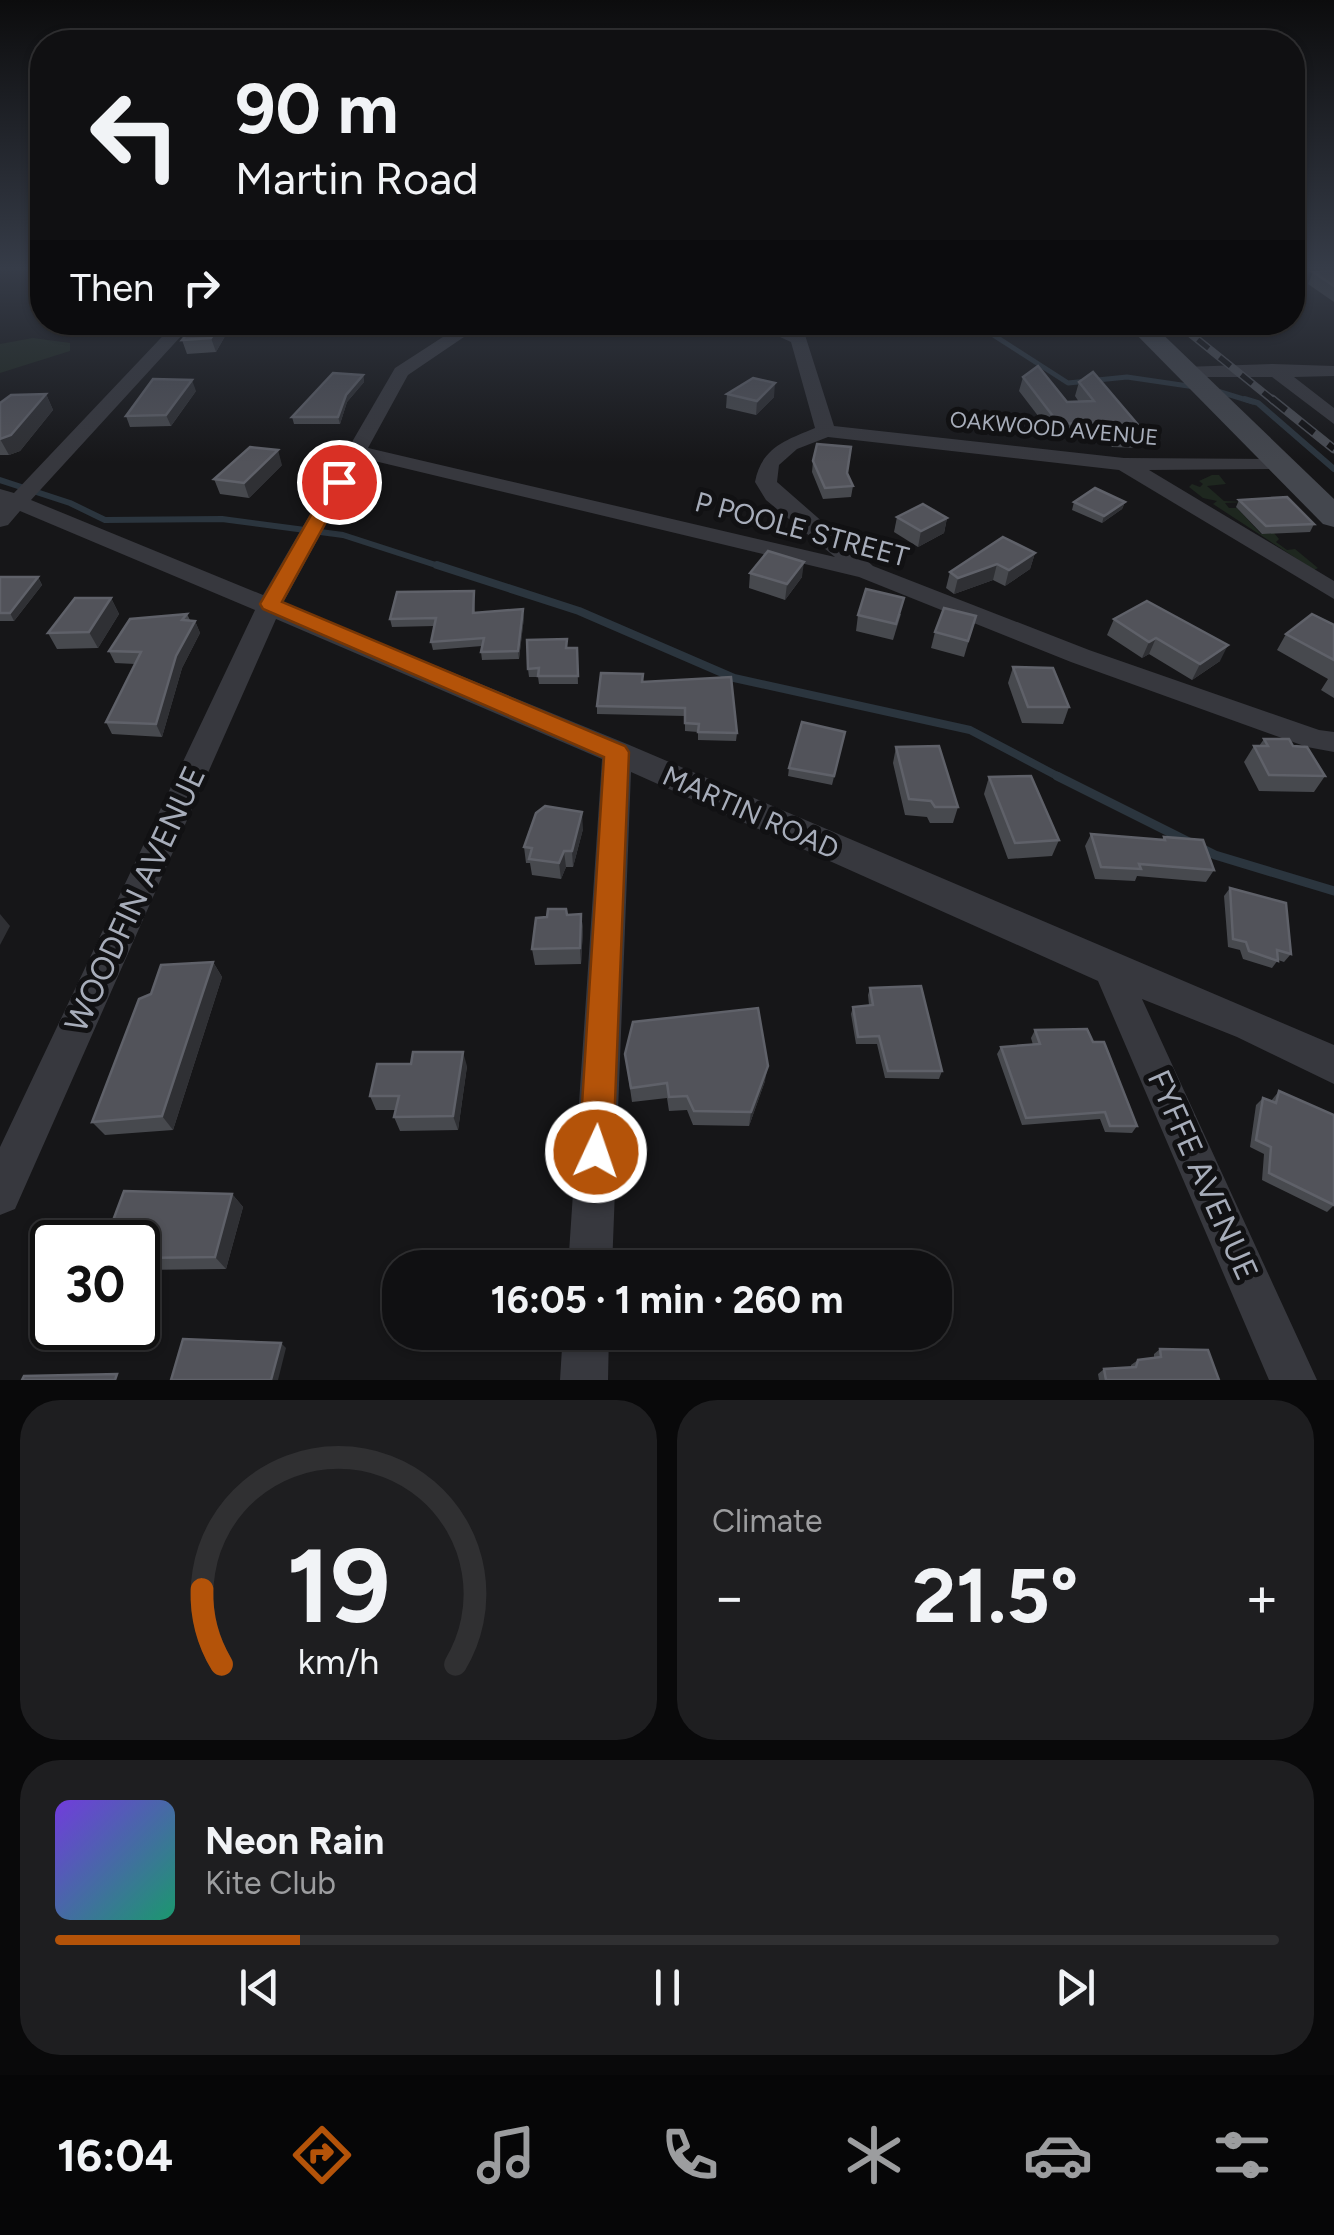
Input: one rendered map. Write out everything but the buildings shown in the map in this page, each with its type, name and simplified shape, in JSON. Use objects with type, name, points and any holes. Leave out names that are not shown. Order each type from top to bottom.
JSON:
[{"type":"main road","points":[[1148,335],[1334,517]]},
{"type":"street","points":[[7,505],[173,335]]},
{"type":"street","name":"WOODFIN AVENUE","points":[[0,1194],[270,604],[401,372],[458,335]]},
{"type":"street","points":[[789,335],[799,339],[826,431],[790,445],[769,463],[766,482],[774,495],[867,572]]},
{"type":"street","points":[[1273,369],[1334,418]]},
{"type":"street","points":[[1182,372],[1334,370]]},
{"type":"street","name":"OAKWOOD AVENUE","points":[[826,431],[1124,464],[1279,463]]},
{"type":"street","name":"P POOLE STREET","points":[[356,451],[867,572],[1080,656],[1317,740],[1334,742]]},
{"type":"street","points":[[1124,464],[1334,592]]},
{"type":"street","name":"MARTIN ROAD","points":[[7,505],[270,604],[1111,970],[1250,1025],[1334,1065]]},
{"type":"street","points":[[591,1250],[617,752]]},
{"type":"street","name":"FYFFE AVENUE","points":[[1111,970],[1293,1380]]},
{"type":"street","points":[[584,1380],[585,1350]]},
{"type":"shaded area","points":[[33,338],[70,343],[70,351],[0,373],[0,344]]},
{"type":"shaded area","points":[[1219,475],[1226,484],[1207,486],[1224,501],[1244,502],[1225,503],[1229,508],[1237,508],[1261,534],[1274,533],[1279,539],[1276,542],[1287,550],[1295,549],[1318,568],[1314,570],[1213,504],[1217,501],[1203,498],[1189,487],[1200,487],[1203,484],[1199,481]]},
{"type":"waterway","points":[[993,335],[1068,383],[1127,377],[1195,387]]},
{"type":"waterway","points":[[1214,390],[1253,402]]},
{"type":"waterway","points":[[1245,399],[1258,403],[1334,469]]},
{"type":"waterway","points":[[0,480],[70,503],[105,520],[222,519],[343,535],[445,568]]},
{"type":"waterway","points":[[437,565],[579,611],[734,678],[970,730],[1061,778]]},
{"type":"waterway","points":[[1057,776],[1061,778]]},
{"type":"waterway","points":[[1061,778],[1215,855],[1334,891]]},
{"type":"railway","points":[[1192,335],[1275,402]]},
{"type":"railway","points":[[1272,399],[1334,449]]},
{"type":"route","points":[[339,482],[270,604],[617,752],[596,1152]]}]
